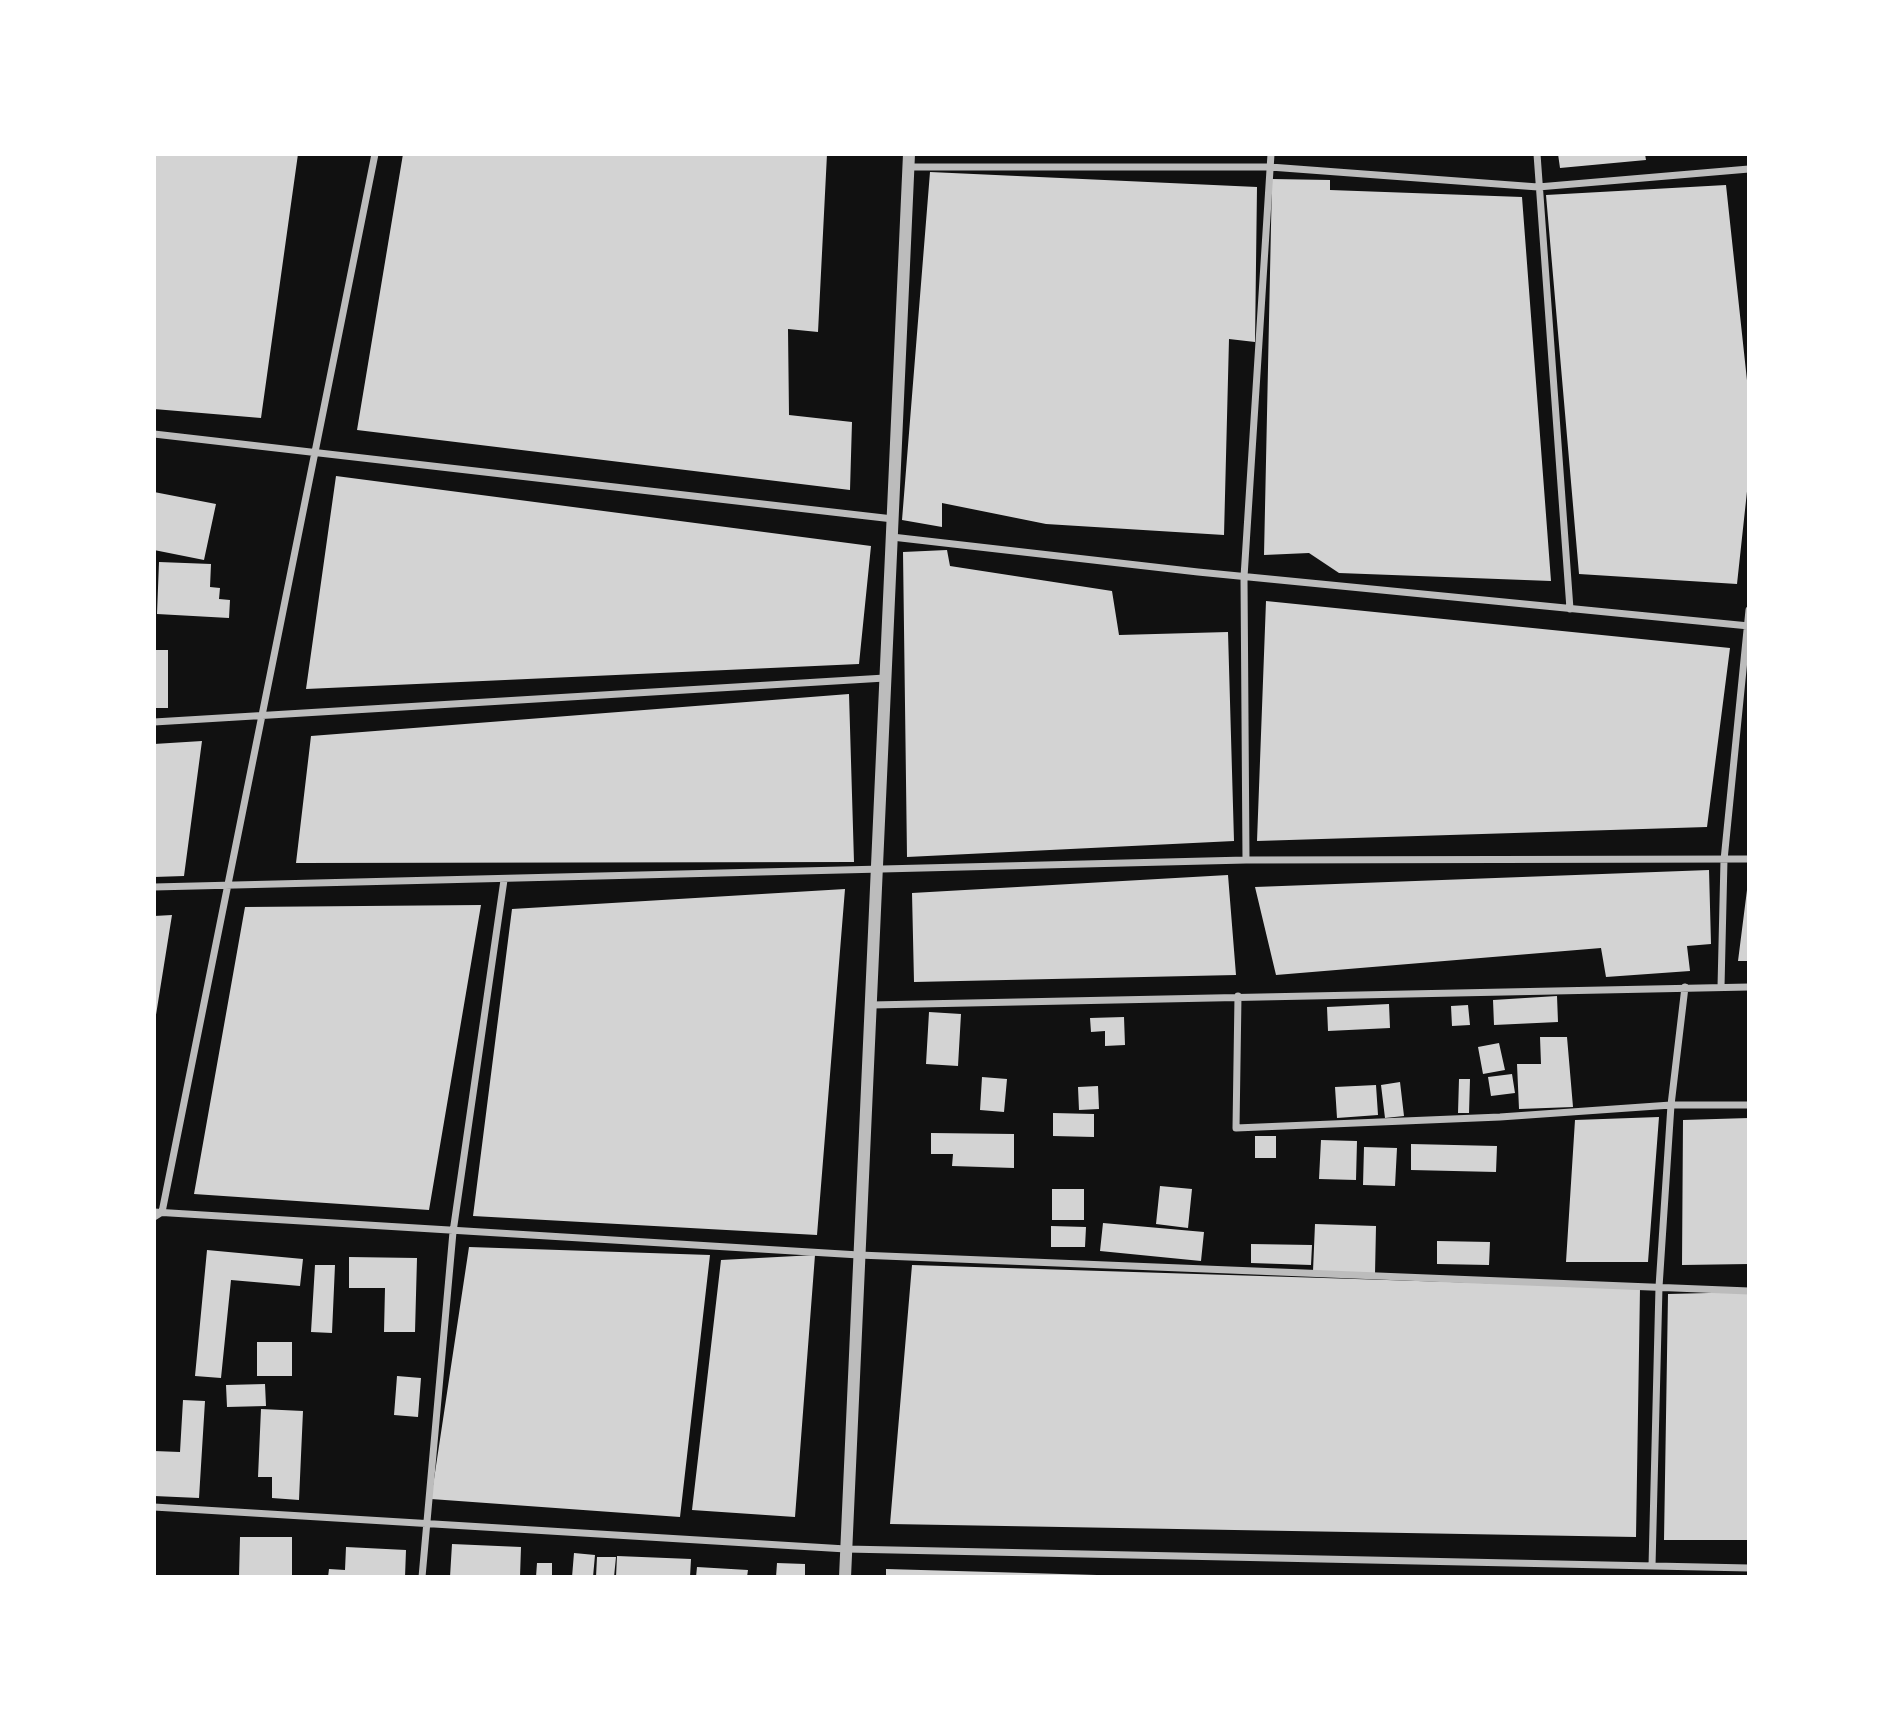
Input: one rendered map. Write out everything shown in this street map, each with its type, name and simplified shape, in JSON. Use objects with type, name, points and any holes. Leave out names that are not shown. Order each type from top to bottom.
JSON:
[{"type":"street","points":[[375,154],[228,884],[157,1214],[859,1255],[1749,1291]]},
{"type":"street","points":[[1247,860],[1244,577],[1271,154]]},
{"type":"street","points":[[1537,154],[1570,609]]},
{"type":"street","points":[[845,1577],[909,161],[1270,167],[1538,187],[1749,169]]},
{"type":"street","points":[[154,434],[315,450],[893,519]]},
{"type":"street","points":[[892,537],[1244,577],[1748,626]]},
{"type":"street","points":[[1721,988],[1724,860],[1749,610]]},
{"type":"street","points":[[154,722],[263,713],[885,678]]},
{"type":"street","points":[[154,887],[1247,860],[1749,859]]},
{"type":"street","points":[[422,1577],[453,1232],[504,880]]},
{"type":"street","points":[[871,1005],[1749,987]]},
{"type":"street","points":[[1652,1566],[1659,1287],[1671,1105],[1685,988]]},
{"type":"street","points":[[1238,996],[1236,1128],[1500,1117],[1671,1105],[1749,1105]]},
{"type":"street","points":[[154,1507],[846,1549],[1749,1568]]},
{"type":"building","points":[[154,154],[298,154],[261,418],[154,409]]},
{"type":"building","points":[[403,154],[827,154],[818,332],[788,329],[789,415],[852,422],[850,490],[357,430]]},
{"type":"building","points":[[1558,154],[1645,154],[1646,160],[1560,168]]},
{"type":"building","points":[[930,172],[1257,187],[1255,342],[1229,339],[1224,535],[1046,524],[942,503],[942,527],[902,520]]},
{"type":"building","points":[[1272,179],[1330,180],[1330,190],[1522,197],[1551,581],[1339,573],[1309,553],[1264,555]]},
{"type":"building","points":[[1726,185],[1749,399],[1749,473],[1737,584],[1579,574],[1546,195]]},
{"type":"building","points":[[336,476],[871,546],[859,664],[306,689]]},
{"type":"building","points":[[154,492],[216,504],[204,560],[154,550]]},
{"type":"building","points":[[947,550],[950,566],[1112,591],[1119,635],[1228,632],[1234,841],[907,857],[903,552]]},
{"type":"building","points":[[159,562],[211,564],[210,587],[220,588],[219,599],[230,600],[229,618],[157,614]]},
{"type":"building","points":[[1266,601],[1730,648],[1707,827],[1257,841]]},
{"type":"building","points":[[154,650],[168,650],[168,708],[154,708]]},
{"type":"building","points":[[849,694],[854,862],[296,863],[311,736]]},
{"type":"building","points":[[202,741],[184,876],[154,877],[154,744]]},
{"type":"building","points":[[1709,870],[1711,944],[1687,946],[1690,971],[1606,977],[1601,948],[1276,975],[1255,887]]},
{"type":"building","points":[[1228,875],[1236,975],[914,982],[912,893]]},
{"type":"building","points":[[845,889],[817,1235],[473,1216],[512,909]]},
{"type":"building","points":[[1747,890],[1749,961],[1738,961]]},
{"type":"building","points":[[481,905],[429,1210],[194,1194],[245,907]]},
{"type":"building","points":[[172,915],[155,1021],[154,916]]},
{"type":"building","points":[[1557,996],[1558,1022],[1494,1025],[1493,1000]]},
{"type":"building","points":[[1389,1004],[1390,1028],[1328,1031],[1327,1007]]},
{"type":"building","points":[[1468,1005],[1470,1025],[1452,1026],[1451,1006]]},
{"type":"building","points":[[929,1012],[961,1014],[958,1066],[926,1064]]},
{"type":"building","points":[[1124,1017],[1125,1045],[1105,1046],[1105,1031],[1091,1032],[1090,1018]]},
{"type":"building","points":[[1540,1037],[1567,1037],[1573,1107],[1519,1109],[1517,1064],[1541,1064]]},
{"type":"building","points":[[1499,1043],[1505,1070],[1483,1074],[1478,1047]]},
{"type":"building","points":[[1512,1074],[1515,1093],[1491,1096],[1488,1077]]},
{"type":"building","points":[[982,1077],[1007,1079],[1004,1112],[980,1110]]},
{"type":"building","points":[[1459,1079],[1470,1079],[1469,1113],[1458,1113]]},
{"type":"building","points":[[1400,1082],[1404,1116],[1385,1118],[1381,1085]]},
{"type":"building","points":[[1376,1085],[1378,1115],[1337,1118],[1335,1087]]},
{"type":"building","points":[[1098,1086],[1099,1109],[1079,1110],[1078,1087]]},
{"type":"building","points":[[1053,1113],[1094,1114],[1094,1137],[1053,1136]]},
{"type":"building","points":[[1659,1117],[1648,1262],[1566,1262],[1575,1120]]},
{"type":"building","points":[[1749,1118],[1749,1264],[1682,1265],[1683,1120]]},
{"type":"building","points":[[931,1133],[1014,1134],[1014,1168],[952,1166],[953,1154],[931,1154]]},
{"type":"building","points":[[1255,1136],[1276,1136],[1276,1158],[1255,1158]]},
{"type":"building","points":[[1321,1140],[1357,1141],[1356,1180],[1319,1179]]},
{"type":"building","points":[[1411,1144],[1497,1146],[1496,1172],[1411,1170]]},
{"type":"building","points":[[1364,1147],[1397,1148],[1395,1186],[1363,1185]]},
{"type":"building","points":[[1160,1186],[1192,1189],[1188,1228],[1156,1224]]},
{"type":"building","points":[[1052,1189],[1084,1189],[1084,1220],[1052,1220]]},
{"type":"building","points":[[1103,1223],[1204,1232],[1201,1261],[1100,1251]]},
{"type":"building","points":[[1315,1224],[1376,1226],[1375,1274],[1313,1271]]},
{"type":"building","points":[[1051,1226],[1086,1227],[1085,1247],[1051,1247]]},
{"type":"building","points":[[1437,1241],[1490,1242],[1489,1265],[1437,1264]]},
{"type":"building","points":[[1251,1244],[1312,1245],[1311,1265],[1251,1263]]},
{"type":"building","points":[[469,1247],[710,1255],[680,1517],[431,1499]]},
{"type":"building","points":[[207,1250],[303,1259],[300,1286],[231,1280],[221,1378],[195,1376]]},
{"type":"building","points":[[815,1255],[795,1517],[692,1510],[721,1260]]},
{"type":"building","points":[[349,1257],[417,1258],[415,1332],[384,1332],[385,1288],[349,1288]]},
{"type":"building","points":[[315,1265],[335,1265],[332,1333],[311,1332]]},
{"type":"building","points":[[912,1265],[1640,1288],[1636,1537],[890,1524]]},
{"type":"building","points":[[1749,1292],[1749,1540],[1664,1540],[1668,1294]]},
{"type":"building","points":[[257,1342],[292,1342],[292,1376],[257,1376]]},
{"type":"building","points":[[397,1376],[421,1378],[418,1417],[394,1415]]},
{"type":"building","points":[[265,1384],[266,1406],[227,1407],[226,1385]]},
{"type":"building","points":[[183,1400],[205,1401],[199,1498],[154,1496],[154,1451],[180,1452]]},
{"type":"building","points":[[261,1409],[303,1411],[299,1500],[272,1498],[272,1477],[258,1477]]},
{"type":"building","points":[[240,1537],[292,1537],[292,1577],[239,1577]]},
{"type":"building","points":[[452,1544],[521,1547],[520,1577],[450,1577]]},
{"type":"building","points":[[346,1547],[406,1550],[405,1577],[328,1577],[329,1569],[345,1570]]},
{"type":"building","points":[[574,1553],[595,1555],[593,1577],[572,1577]]},
{"type":"building","points":[[617,1556],[691,1559],[690,1577],[616,1577]]},
{"type":"building","points":[[597,1557],[616,1557],[614,1577],[596,1577]]},
{"type":"building","points":[[537,1563],[552,1563],[552,1577],[536,1577]]},
{"type":"building","points":[[777,1563],[805,1564],[805,1577],[776,1577]]},
{"type":"building","points":[[697,1567],[748,1570],[747,1577],[696,1577]]},
{"type":"building","points":[[886,1569],[1097,1575],[1097,1577],[886,1577]]}]
